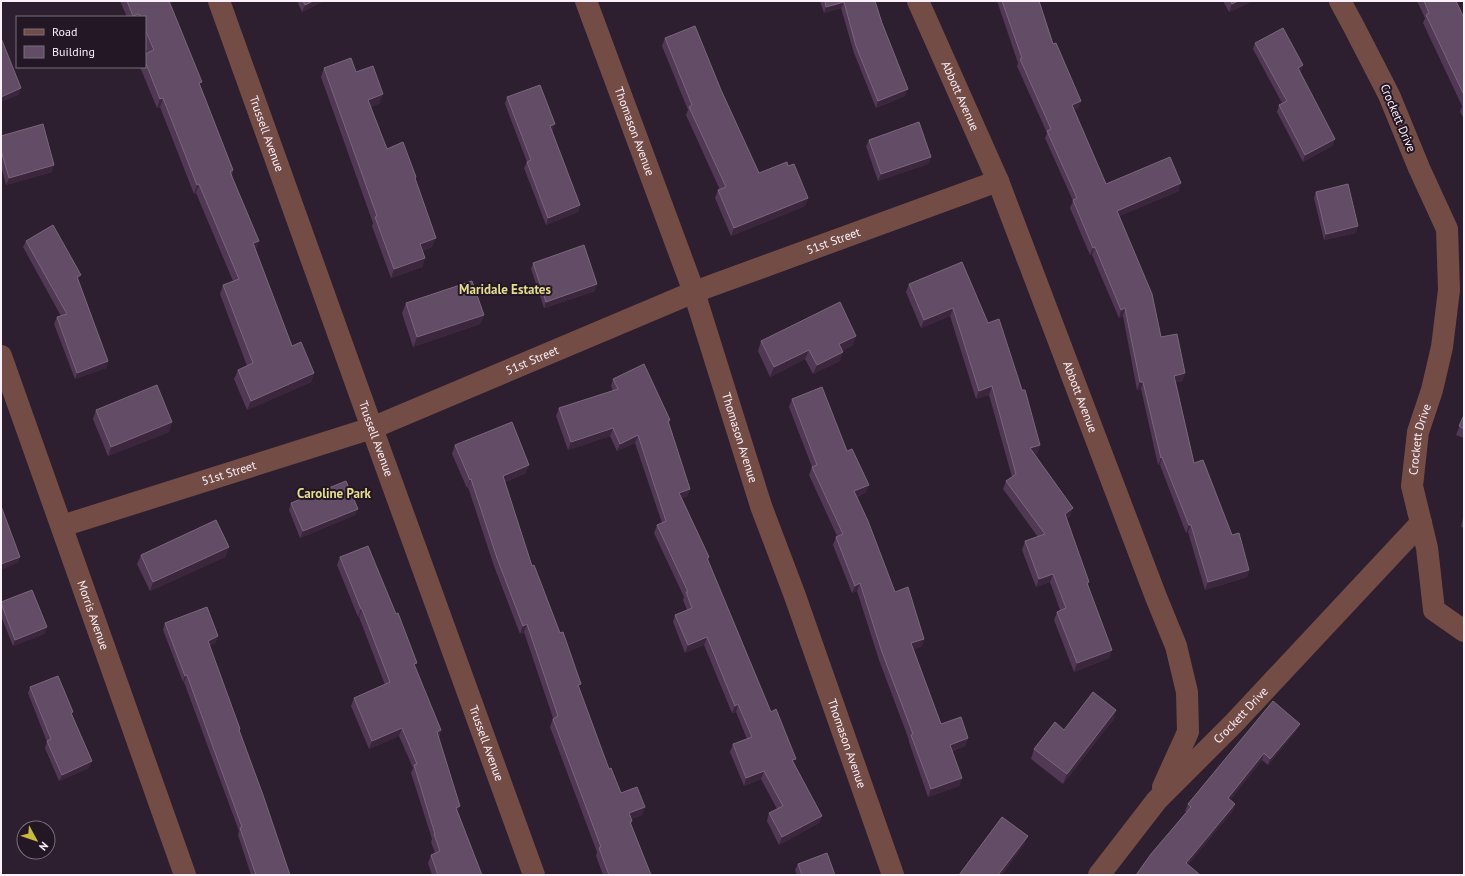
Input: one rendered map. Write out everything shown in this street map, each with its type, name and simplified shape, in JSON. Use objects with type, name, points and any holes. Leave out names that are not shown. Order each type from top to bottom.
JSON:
[{"type":"street","name":"Trussell Avenue","points":[[219,1],[534,875]]},
{"type":"street","name":"Thomason Avenue","points":[[586,1],[694,292],[761,506],[795,596],[893,875]]},
{"type":"street","name":"Abbott Avenue","points":[[918,1],[998,181],[1178,654],[1187,692],[1188,732],[1157,800]]},
{"type":"street","name":"Crockett Drive","points":[[1099,875],[1157,800],[1234,723],[1421,523],[1412,486],[1418,432],[1432,390],[1442,347],[1449,290],[1447,229],[1419,168],[1389,96],[1340,1]]},
{"type":"street","name":"51st Street","points":[[62,526],[372,428],[694,292],[998,181]]},
{"type":"street","name":"Morris Avenue","points":[[1,356],[185,875]]},
{"type":"street","points":[[1421,523],[1427,548],[1434,610],[1464,630]]},
{"type":"building","points":[[127,1],[169,1],[202,82],[199,83],[233,170],[230,172],[259,241],[253,243],[292,346],[301,342],[314,373],[251,401],[238,370],[253,363],[223,285],[239,279],[199,184],[197,185],[163,98],[160,99],[146,64],[146,54],[154,50],[146,31],[146,16],[140,16],[139,14],[133,16]]},
{"type":"building","points":[[303,1],[313,1],[305,5]]},
{"type":"building","points":[[825,1],[875,1],[908,89],[878,101],[856,46],[844,2],[826,7]]},
{"type":"building","points":[[1002,1],[1039,1],[1053,44],[1056,43],[1081,101],[1072,105],[1106,184],[1170,157],[1181,183],[1117,211],[1152,294],[1161,337],[1177,334],[1185,373],[1174,376],[1194,463],[1203,460],[1232,535],[1239,533],[1249,570],[1208,582],[1191,525],[1189,525],[1162,457],[1161,458],[1143,382],[1140,382],[1125,308],[1121,310],[1095,247],[1093,248],[1073,200],[1077,198],[1047,131],[1051,129],[1020,59],[1022,58]]},
{"type":"building","points":[[1231,1],[1238,1],[1232,4]]},
{"type":"building","points":[[1424,1],[1456,1],[1464,18],[1464,95],[1426,15],[1429,13]]},
{"type":"building","points":[[695,26],[721,90],[759,173],[787,162],[788,166],[794,164],[808,198],[734,228],[718,190],[726,187],[689,107],[692,105],[665,38]]},
{"type":"building","points":[[1283,28],[1303,65],[1298,68],[1335,139],[1305,155],[1279,105],[1287,101],[1255,43]]},
{"type":"building","points":[[1,38],[21,88],[1,97]]},
{"type":"building","points":[[351,58],[356,72],[373,66],[383,94],[368,100],[387,149],[403,142],[436,238],[420,244],[425,258],[394,269],[375,217],[377,216],[324,68]]},
{"type":"building","points":[[540,85],[555,124],[550,126],[580,205],[548,218],[527,162],[531,160],[507,97]]},
{"type":"building","points":[[919,122],[931,157],[881,174],[869,140]]},
{"type":"building","points":[[43,124],[54,165],[9,178],[1,150],[1,136]]},
{"type":"building","points":[[1348,184],[1358,226],[1326,234],[1316,192]]},
{"type":"building","points":[[53,225],[81,275],[77,277],[108,361],[77,373],[57,317],[67,314],[26,241]]},
{"type":"building","points":[[584,245],[597,284],[546,302],[533,263]]},
{"type":"building","points":[[962,262],[988,323],[999,319],[1022,390],[1025,390],[1040,445],[1030,448],[1073,508],[1065,514],[1089,582],[1087,583],[1112,650],[1077,663],[1057,612],[1066,608],[1053,574],[1039,579],[1025,541],[1045,534],[1006,481],[1016,474],[992,386],[979,391],[953,308],[924,320],[909,284]]},
{"type":"building","points":[[472,281],[484,315],[417,337],[406,303]]},
{"type":"building","points":[[840,302],[856,336],[839,344],[843,352],[817,365],[809,350],[774,367],[761,341]]},
{"type":"building","points":[[644,364],[670,420],[668,421],[690,489],[679,493],[709,557],[707,558],[771,712],[776,709],[796,759],[792,760],[822,816],[782,837],[769,813],[783,806],[764,771],[746,778],[733,744],[752,737],[738,704],[735,706],[707,637],[688,645],[675,615],[692,608],[686,592],[688,592],[657,525],[666,521],[638,435],[620,444],[613,428],[571,442],[559,408],[618,389],[613,379]]},
{"type":"building","points":[[157,385],[172,422],[111,447],[96,410]]},
{"type":"building","points":[[822,387],[847,451],[852,449],[869,485],[854,491],[868,521],[895,592],[908,587],[924,639],[911,643],[941,724],[961,717],[968,738],[950,745],[962,778],[931,789],[911,735],[913,734],[882,652],[860,583],[855,586],[836,537],[843,534],[812,467],[817,465],[792,399]]},
{"type":"building","points":[[1464,415],[1464,429],[1459,426]]},
{"type":"building","points":[[512,422],[529,465],[503,476],[532,566],[534,565],[560,633],[563,632],[581,684],[578,685],[609,769],[611,768],[621,793],[637,787],[645,807],[629,813],[632,821],[630,822],[651,875],[609,875],[599,848],[601,847],[553,719],[558,716],[527,624],[523,626],[497,558],[471,479],[470,480],[455,445]]},
{"type":"building","points":[[346,481],[358,509],[303,531],[291,503]]},
{"type":"building","points":[[1,506],[20,557],[1,564]]},
{"type":"building","points":[[216,520],[229,547],[153,582],[141,555]]},
{"type":"building","points":[[368,546],[396,614],[398,613],[417,663],[414,664],[441,730],[437,732],[460,806],[456,808],[482,875],[438,875],[431,855],[440,851],[414,765],[417,764],[402,728],[372,741],[354,698],[390,682],[340,557]]},
{"type":"building","points":[[32,590],[47,627],[15,640],[1,602]]},
{"type":"building","points":[[207,607],[218,636],[208,641],[290,875],[256,875],[240,828],[242,827],[187,675],[185,676],[165,623]]},
{"type":"building","points":[[58,676],[73,712],[71,713],[92,761],[62,775],[47,741],[51,739],[30,687]]},
{"type":"building","points":[[1093,692],[1116,710],[1067,774],[1034,749],[1055,722],[1064,730]]},
{"type":"building","points":[[1273,701],[1300,724],[1270,759],[1264,753],[1228,798],[1235,804],[1186,863],[1199,874],[1136,875],[1151,854],[1191,807],[1188,804]]},
{"type":"building","points":[[1002,817],[1028,836],[998,875],[959,875]]},
{"type":"building","points":[[827,853],[835,875],[802,875],[798,864]]},
{"type":"district","name":"Maridale Estates","points":[[505,289]]},
{"type":"district","name":"Caroline Park","points":[[334,493]]}]
